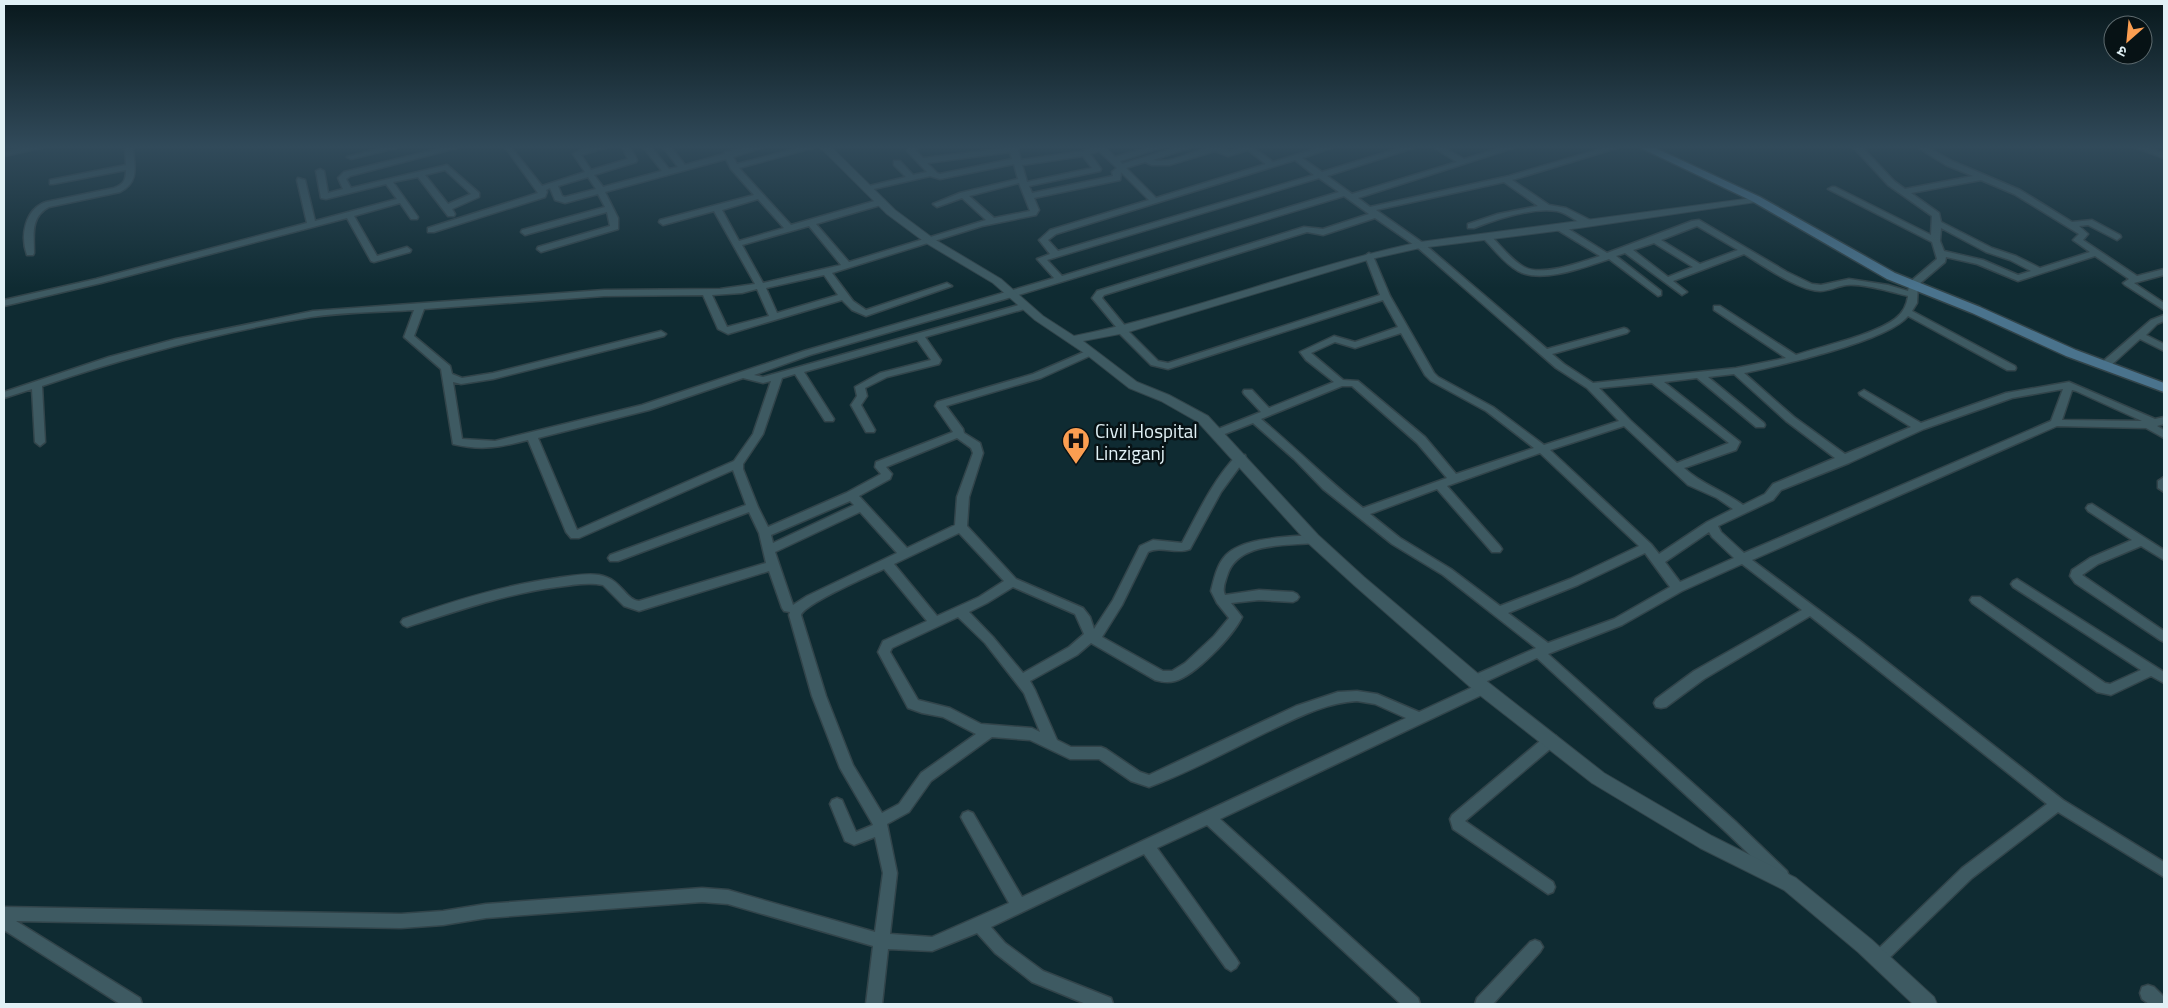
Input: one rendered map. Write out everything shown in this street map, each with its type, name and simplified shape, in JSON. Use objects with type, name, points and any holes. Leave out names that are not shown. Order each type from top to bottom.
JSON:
[{"type":"main road","points":[[1745,194],[1913,289],[1976,310],[2104,366],[2164,388]]},
{"type":"street","points":[[30,253],[31,217],[36,210],[46,205],[98,194]]},
{"type":"street","points":[[304,194],[311,223]]},
{"type":"street","points":[[397,194],[414,216]]},
{"type":"street","points":[[436,194],[457,221]]},
{"type":"street","points":[[447,208],[475,194]]},
{"type":"street","points":[[431,230],[542,194]]},
{"type":"street","points":[[556,194],[558,198],[565,200],[584,194]]},
{"type":"street","points":[[541,249],[615,226],[602,194]]},
{"type":"street","points":[[873,194],[930,241],[997,281],[1025,306],[1133,384],[1165,398],[1203,419],[1314,539],[1359,581],[1479,685],[1598,778],[1706,842],[1796,889]]},
{"type":"street","points":[[937,204],[967,194]]},
{"type":"street","points":[[4,396],[160,346],[262,323],[313,314],[604,293],[707,293],[761,287],[848,266],[992,221],[1034,213],[1035,210],[1030,196],[1039,194]]},
{"type":"street","points":[[1148,194],[1155,201]]},
{"type":"street","points":[[1055,254],[1043,242],[1049,233],[1177,194]]},
{"type":"street","points":[[1060,279],[1040,260],[1259,194]]},
{"type":"street","points":[[420,306],[409,337],[446,368],[457,440],[470,444],[495,445],[645,408],[807,353],[1351,194]]},
{"type":"street","points":[[1385,296],[1168,366],[1155,363],[1122,329],[1097,298],[1100,293],[1307,228],[1323,232],[1374,212],[1448,194]]},
{"type":"street","points":[[1527,194],[1547,208]]},
{"type":"street","points":[[1842,194],[1936,241]]},
{"type":"street","points":[[1591,386],[1736,371],[1794,358],[1880,331],[1899,321],[1912,303],[1913,289],[1942,260],[1942,253],[1936,241],[1936,215],[1907,194]]},
{"type":"street","points":[[2020,194],[2084,234],[2077,240],[2135,279]]},
{"type":"street","points":[[963,195],[992,221]]},
{"type":"street","points":[[1348,195],[1420,245],[1544,353],[1591,386],[1626,422],[1692,482],[1721,495],[1742,510]]},
{"type":"street","points":[[663,222],[760,196],[790,230]]},
{"type":"street","points":[[1072,340],[1122,329],[1369,256],[1420,245],[1756,199]]},
{"type":"street","points":[[4,302],[106,279],[402,200]]},
{"type":"street","points":[[737,244],[812,224],[881,202]]},
{"type":"street","points":[[718,207],[717,209],[761,287],[774,317]]},
{"type":"street","points":[[1472,226],[1498,218],[1547,208],[1564,210],[1589,223]]},
{"type":"street","points":[[525,232],[609,209]]},
{"type":"street","points":[[350,214],[374,259],[408,250]]},
{"type":"street","points":[[2070,225],[2089,222],[2117,237]]},
{"type":"street","points":[[1488,237],[1520,268],[1528,272],[1549,272],[1627,250],[1699,223],[1784,274],[1810,286],[1821,288],[1849,282],[1888,288],[1913,289]]},
{"type":"street","points":[[1937,223],[1989,250],[2013,258],[2037,270]]},
{"type":"street","points":[[812,224],[848,266]]},
{"type":"street","points":[[1559,227],[1608,256],[1658,293]]},
{"type":"street","points":[[1654,239],[1700,268]]},
{"type":"street","points":[[1627,250],[1682,292]]},
{"type":"street","points":[[1667,280],[1744,251]]},
{"type":"street","points":[[1942,253],[1980,262],[2018,278],[2037,270],[2096,253]]},
{"type":"street","points":[[1369,256],[1385,296],[1434,378],[1514,424],[1647,547],[1678,588]]},
{"type":"street","points":[[826,272],[844,296],[859,311],[866,313],[947,286]]},
{"type":"street","points":[[2164,272],[2135,279],[2128,283],[2164,307]]},
{"type":"street","points":[[707,293],[725,330],[732,330],[844,296]]},
{"type":"street","points":[[743,375],[762,380],[777,377],[1025,306]]},
{"type":"street","points":[[1717,308],[1794,358]]},
{"type":"street","points":[[1907,312],[2011,368]]},
{"type":"street","points":[[2104,366],[2139,334],[2154,322],[2164,318]]},
{"type":"street","points":[[1341,383],[1309,358],[1305,352],[1334,339],[1355,345],[1403,329]]},
{"type":"street","points":[[1544,353],[1624,331]]},
{"type":"street","points":[[447,376],[461,381],[493,376],[661,334]]},
{"type":"street","points":[[2139,334],[2164,348]]},
{"type":"street","points":[[870,430],[856,405],[862,396],[860,387],[884,375],[934,362],[936,360],[920,337]]},
{"type":"street","points":[[958,434],[959,430],[940,406],[941,404],[1037,376],[1091,352]]},
{"type":"street","points":[[798,370],[829,419]]},
{"type":"street","points":[[1736,371],[1790,419],[1845,460]]},
{"type":"street","points":[[1699,375],[1760,425]]},
{"type":"street","points":[[532,436],[572,532],[575,535],[738,464],[758,434],[777,377]]},
{"type":"street","points":[[1656,380],[1735,442],[1732,448],[1676,467]]},
{"type":"street","points":[[1217,433],[1256,419],[1341,383],[1357,385],[1421,440],[1454,479]]},
{"type":"street","points":[[37,384],[40,442]]},
{"type":"street","points":[[2056,423],[2069,385]]},
{"type":"street","points":[[1658,561],[1712,525],[1769,497],[1777,487],[1920,427],[2010,395],[2050,386],[2069,385],[2112,402],[2155,423],[2164,436]]},
{"type":"street","points":[[1248,392],[1268,414]]},
{"type":"street","points":[[1864,393],[1920,427]]},
{"type":"street","points":[[1256,419],[1298,456],[1316,476],[1396,542],[1447,572],[1543,651],[1796,889],[1879,958],[1927,1004]]},
{"type":"street","points":[[1362,513],[1439,484],[1626,422]]},
{"type":"street","points":[[4,914],[401,921],[443,918],[486,911],[702,895],[728,897],[881,941],[932,944],[979,925],[1420,718],[1543,651],[1618,622],[1678,588],[2056,423],[2155,423]]},
{"type":"street","points":[[765,533],[850,496],[886,476],[880,465],[958,434]]},
{"type":"street","points":[[958,434],[976,446],[978,453],[963,497],[961,527],[1012,582],[1079,611],[1085,617],[1093,636],[1160,676],[1176,675],[1221,637],[1235,621],[1236,617],[1221,600],[1217,591],[1224,569],[1235,554],[1255,546],[1314,539]]},
{"type":"street","points":[[1022,680],[1073,651],[1093,636],[1118,602],[1144,549],[1154,544],[1181,548],[1186,546],[1216,490],[1232,467],[1241,458]]},
{"type":"street","points":[[738,464],[738,469],[752,508],[765,533],[768,550],[788,608]]},
{"type":"street","points":[[2164,481],[2164,488]]},
{"type":"street","points":[[1439,484],[1496,549]]},
{"type":"street","points":[[850,496],[905,554]]},
{"type":"street","points":[[768,550],[861,507]]},
{"type":"street","points":[[614,558],[752,508]]},
{"type":"street","points":[[2092,508],[2164,556]]},
{"type":"street","points":[[874,1004],[890,873],[880,825],[847,768],[819,696],[795,615],[798,608],[811,599],[961,527]]},
{"type":"street","points":[[1714,529],[1716,534],[1743,559],[2058,804],[2164,870]]},
{"type":"street","points":[[2142,541],[2094,561],[2076,574],[2076,576],[2079,580],[2164,637]]},
{"type":"street","points":[[1497,612],[1574,582],[1647,547]]},
{"type":"street","points":[[886,563],[935,622]]},
{"type":"street","points":[[406,622],[454,606],[514,590],[574,580],[606,582],[614,586],[625,601],[639,606],[773,565]]},
{"type":"street","points":[[1012,582],[990,596],[887,644],[884,652],[913,704],[922,708],[945,712],[979,729],[1032,734],[1070,753],[1101,752],[1136,777],[1150,781],[1301,710],[1338,697],[1357,696],[1377,699],[1420,718]]},
{"type":"street","points":[[2017,584],[2164,678]]},
{"type":"street","points":[[1221,600],[1249,596],[1293,597]]},
{"type":"street","points":[[1976,600],[2102,688],[2111,690],[2152,670]]},
{"type":"street","points":[[959,610],[989,640],[1029,690],[1051,742]]},
{"type":"street","points":[[1661,703],[1699,675],[1810,610]]},
{"type":"street","points":[[837,804],[850,836],[854,839],[880,825],[904,808],[926,777],[990,731]]},
{"type":"street","points":[[1548,886],[1458,824],[1457,819],[1551,740]]},
{"type":"street","points":[[1879,958],[1967,873],[2058,804]]},
{"type":"street","points":[[1208,817],[1412,1004]]},
{"type":"street","points":[[968,818],[1019,906]]},
{"type":"street","points":[[1147,846],[1231,963]]},
{"type":"street","points":[[4,922],[134,1004]]},
{"type":"street","points":[[979,925],[1000,948],[1038,977],[1080,1000],[1105,1004]]},
{"type":"street","points":[[1483,1004],[1535,947]]},
{"type":"place","name":"Civil Hospital Linziganj","points":[[1076,465]]}]
